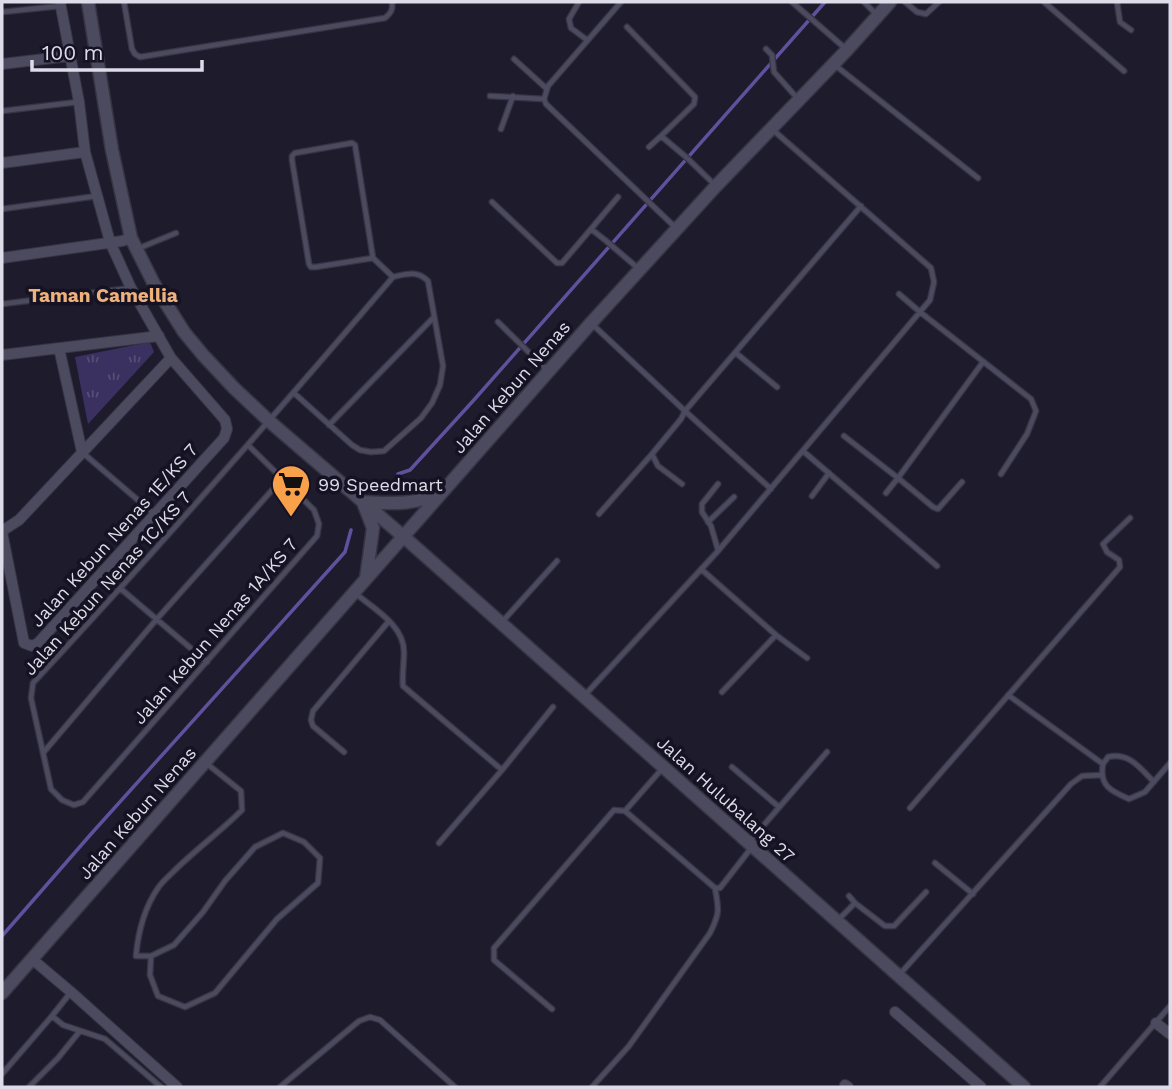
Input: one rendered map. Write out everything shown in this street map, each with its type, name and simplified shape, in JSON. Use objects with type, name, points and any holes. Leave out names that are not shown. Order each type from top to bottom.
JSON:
[{"type":"street","name":"Jalan Hulubalang 27","points":[[88,2],[112,150],[134,244],[154,284],[184,332],[234,388],[269,421],[404,537],[1024,1087]]},
{"type":"street","name":"Jalan Kebun Nenas","points":[[2,993],[591,323],[890,2]]},
{"type":"street","points":[[2,532],[19,520],[171,358],[131,288],[110,242],[85,152],[79,102],[60,4]]},
{"type":"street","points":[[2,64],[70,55]]},
{"type":"street","points":[[2,163],[85,152]]},
{"type":"street","points":[[2,258],[110,242],[134,244]]},
{"type":"street","points":[[2,355],[159,335]]},
{"type":"street","points":[[59,348],[82,452]]},
{"type":"street","name":"Jalan Kebun Nenas 1E/KS 7","points":[[2,532],[24,643],[32,646],[38,643],[224,438],[227,429],[225,419],[171,358]]},
{"type":"street","points":[[366,579],[373,528],[369,507],[428,499],[445,490]]},
{"type":"street","points":[[32,959],[177,1087]]},
{"type":"street","points":[[895,1012],[981,1087]]},
{"type":"street","points":[[1156,1023],[1170,1034]]},
{"type":"lane","points":[[124,2],[132,49],[141,57],[385,18],[391,13],[392,2]]},
{"type":"lane","points":[[579,2],[569,19],[571,28],[587,40]]},
{"type":"lane","points":[[621,2],[547,89],[544,99],[546,104],[677,229]]},
{"type":"lane","points":[[792,2],[846,50]]},
{"type":"lane","points":[[864,2],[878,16]]},
{"type":"lane","points":[[905,2],[917,12],[926,14],[939,2]]},
{"type":"lane","points":[[1044,2],[1124,71]]},
{"type":"lane","points":[[1117,2],[1120,22],[1131,30]]},
{"type":"lane","points":[[2,12],[60,4]]},
{"type":"lane","points":[[627,27],[695,97],[694,104],[649,147]]},
{"type":"lane","points":[[766,49],[772,55],[774,72],[798,99]]},
{"type":"lane","points":[[514,59],[547,89]]},
{"type":"lane","points":[[833,64],[978,178]]},
{"type":"lane","points":[[490,96],[544,99]]},
{"type":"lane","points":[[501,129],[513,96]]},
{"type":"lane","points":[[2,111],[79,102]]},
{"type":"lane","points":[[584,696],[718,551],[930,300],[933,282],[931,268],[771,128]]},
{"type":"lane","points":[[661,136],[716,186]]},
{"type":"lane","points":[[294,393],[352,445],[360,450],[384,451],[421,418],[432,403],[440,384],[443,366],[428,281],[412,273],[393,277],[373,258],[355,145],[352,143],[295,153],[292,160],[309,264],[316,267],[373,258]]},
{"type":"lane","points":[[2,209],[97,196]]},
{"type":"lane","points":[[492,202],[557,263],[562,262],[618,197]]},
{"type":"lane","points":[[599,514],[861,206]]},
{"type":"lane","points":[[591,229],[639,270]]},
{"type":"lane","points":[[134,244],[176,233]]},
{"type":"lane","name":"Jalan Kebun Nenas 1C/KS 7","points":[[83,802],[75,804],[62,800],[51,789],[31,698],[33,683],[121,589],[393,277]]},
{"type":"lane","points":[[2,304],[131,288]]},
{"type":"lane","points":[[899,294],[1031,400],[1036,411],[1027,434],[1001,474]]},
{"type":"lane","points":[[329,425],[435,316]]},
{"type":"lane","points":[[498,322],[548,371]]},
{"type":"lane","points":[[591,323],[771,489]]},
{"type":"lane","points":[[736,353],[776,387]]},
{"type":"lane","points":[[886,493],[983,362]]},
{"type":"lane","points":[[844,436],[938,509],[962,482]]},
{"type":"lane","name":"Jalan Kebun Nenas 1A/KS 7","points":[[83,802],[317,536],[319,524],[314,510],[248,445]]},
{"type":"lane","points":[[803,451],[937,566]]},
{"type":"lane","points":[[82,452],[154,513]]},
{"type":"lane","points":[[652,454],[658,466],[682,484]]},
{"type":"lane","points":[[812,496],[829,473]]},
{"type":"lane","points":[[43,754],[156,620],[282,479]]},
{"type":"lane","points":[[718,484],[702,503],[702,512],[718,551]]},
{"type":"lane","points":[[708,522],[734,497]]},
{"type":"lane","points":[[910,808],[1120,567],[1119,560],[1107,552],[1103,544],[1130,518]]},
{"type":"lane","points":[[501,623],[557,561]]},
{"type":"lane","points":[[701,569],[776,635],[807,658]]},
{"type":"lane","points":[[121,589],[206,662]]},
{"type":"lane","points":[[355,592],[398,630],[404,649],[403,686],[502,770]]},
{"type":"lane","points":[[344,752],[313,726],[313,711],[389,621]]},
{"type":"lane","points":[[722,692],[776,635]]},
{"type":"lane","points":[[1008,695],[1103,764]]},
{"type":"lane","points":[[439,843],[553,707]]},
{"type":"lane","points":[[715,888],[720,888],[779,807],[827,752]]},
{"type":"lane","points":[[1154,782],[1136,763],[1118,755],[1108,757],[1103,764],[1101,775],[1105,784],[1114,793],[1129,799],[1145,792],[1154,782],[1170,763]]},
{"type":"lane","points":[[151,957],[150,975],[158,996],[185,1007],[215,993],[277,919],[318,883],[320,858],[304,842],[283,833],[255,847],[174,945],[151,957],[136,956],[138,938],[158,887],[242,810],[241,791],[205,762]]},
{"type":"lane","points":[[625,811],[663,767]]},
{"type":"lane","points":[[732,767],[779,807]]},
{"type":"lane","points":[[898,976],[1077,778],[1101,775]]},
{"type":"lane","points":[[552,1009],[494,960],[494,948],[614,810],[625,811],[715,888],[718,918],[629,1045],[592,1087]]},
{"type":"lane","points":[[935,863],[973,894]]},
{"type":"lane","points":[[849,896],[884,926],[894,926],[926,892]]},
{"type":"lane","points":[[837,921],[855,903]]},
{"type":"lane","points":[[2,1074],[71,992]]},
{"type":"lane","points":[[1100,1087],[1170,1006]]},
{"type":"lane","points":[[52,1016],[63,1025],[105,1039],[161,1087]]},
{"type":"lane","points":[[280,1087],[359,1021],[370,1017],[380,1020],[454,1087]]},
{"type":"lane","points":[[29,1087],[80,1031]]},
{"type":"green space","points":[[150,342],[154,352],[88,424],[75,357]]},
{"type":"waterway","points":[[398,474],[410,470],[473,401],[825,2]]},
{"type":"waterway","points":[[2,936],[345,552],[351,530]]},
{"type":"place","name":"99 Speedmart","points":[[291,518]]},
{"type":"district","name":"Taman Camellia","points":[[103,295]]}]
